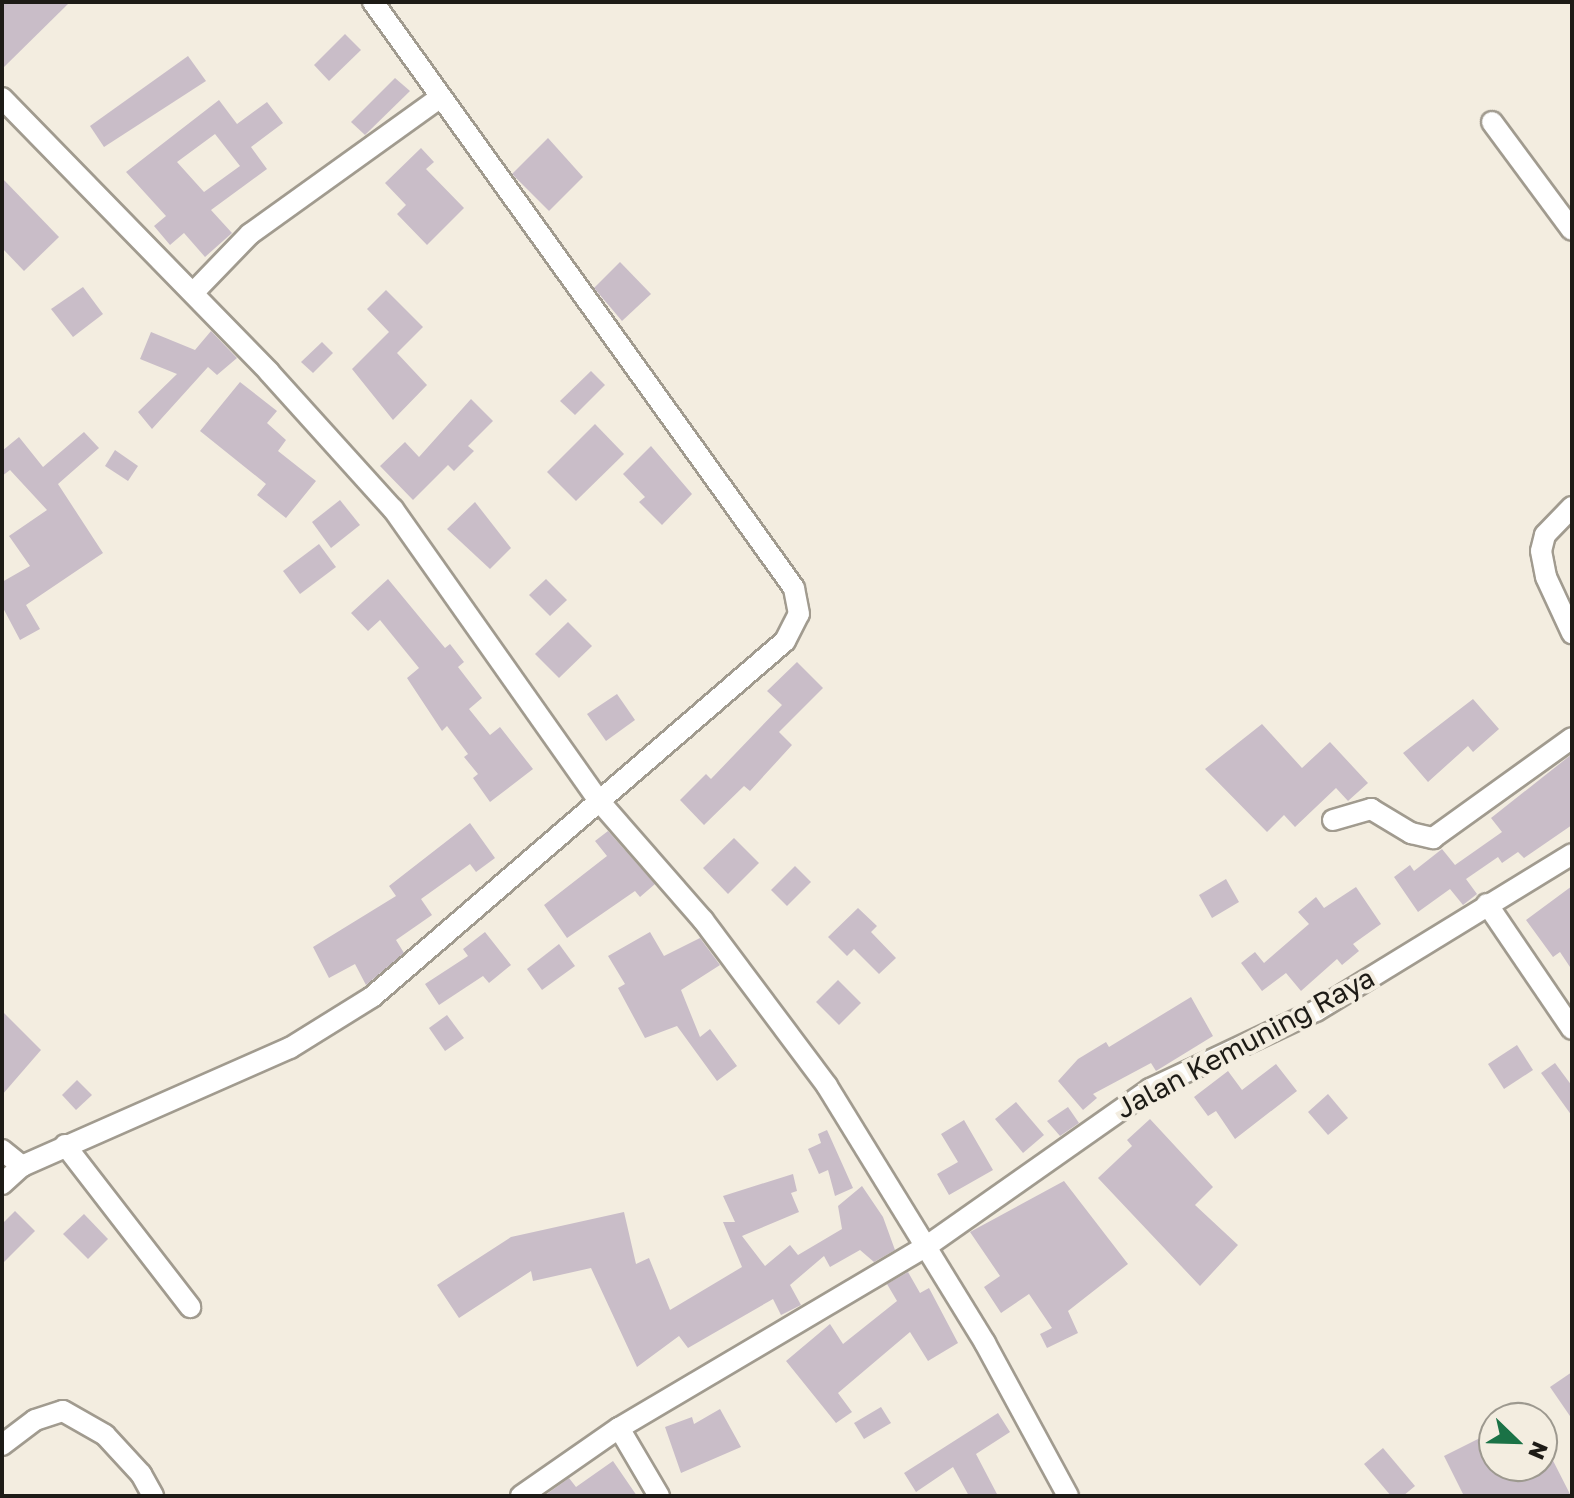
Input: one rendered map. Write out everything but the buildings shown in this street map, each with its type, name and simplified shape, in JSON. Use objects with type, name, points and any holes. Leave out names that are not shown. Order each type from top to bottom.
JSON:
[{"type":"street","points":[[2,1184],[22,1166],[65,1145],[290,1048],[336,1023],[600,802],[785,641],[799,614],[799,600],[373,2]]},
{"type":"street","points":[[193,293],[250,234],[441,97]]},
{"type":"street","points":[[2,98],[193,293],[393,509],[600,802],[778,1015],[927,1246],[1068,1496]]},
{"type":"street","points":[[1492,122],[1572,230]]},
{"type":"street","points":[[1572,507],[1545,535],[1541,551],[1546,577],[1572,633]]},
{"type":"street","points":[[1333,820],[1371,809],[1411,833],[1433,838],[1572,738]]},
{"type":"street","name":"Jalan Kemuning Raya","points":[[521,1496],[619,1428],[927,1246],[1150,1089],[1316,1011],[1572,854]]},
{"type":"street","points":[[1487,904],[1572,1029]]},
{"type":"street","points":[[65,1145],[190,1307]]},
{"type":"street","points":[[2,1150],[22,1166]]},
{"type":"street","points":[[2,1445],[52,1411],[72,1414],[105,1435],[141,1474],[153,1496]]},
{"type":"street","points":[[619,1428],[659,1496]]}]
